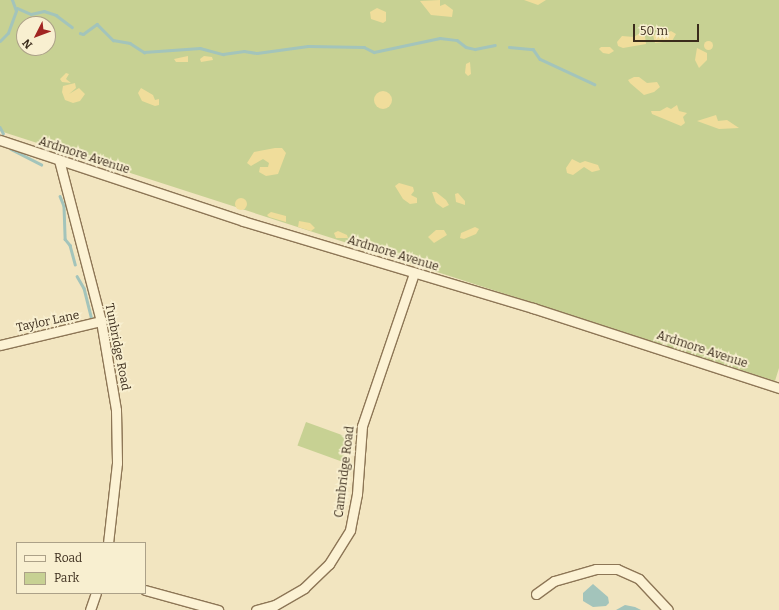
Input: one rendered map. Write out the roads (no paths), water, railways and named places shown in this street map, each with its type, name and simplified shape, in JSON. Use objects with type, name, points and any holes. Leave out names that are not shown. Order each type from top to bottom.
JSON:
[{"type":"street","name":"Ardmore Avenue","points":[[0,140],[243,221],[611,333],[779,388]]},
{"type":"street","name":"Tunbridge Road","points":[[59,160],[101,321],[116,410],[117,463],[108,542]]},
{"type":"street","name":"Cambridge Road","points":[[256,610],[275,605],[304,588],[329,564],[350,530],[356,494],[362,426],[414,273]]},
{"type":"street","name":"Taylor Lane","points":[[0,345],[101,321]]},
{"type":"street","points":[[536,594],[554,581],[596,569],[617,569],[639,579],[668,610]]},
{"type":"street","points":[[146,590],[218,610]]},
{"type":"street","points":[[90,610],[96,594]]},
{"type":"water","points":[[593,584],[608,597],[609,603],[606,606],[593,607],[583,601],[583,593]]},
{"type":"water","points":[[625,605],[635,607],[641,610],[616,610]]},
{"type":"waterway","points":[[0,41],[8,33],[16,11],[12,0]]},
{"type":"waterway","points":[[17,8],[31,14],[44,11],[56,15],[72,27]]},
{"type":"waterway","points":[[80,33],[83,34],[97,24],[113,40],[130,43],[144,52],[200,48],[223,54],[244,51],[257,53],[308,46],[364,47],[374,52],[440,38],[457,40],[466,47],[475,49],[495,45]]},
{"type":"waterway","points":[[509,47],[533,49],[540,59],[594,84]]},
{"type":"waterway","points":[[0,127],[3,133]]},
{"type":"waterway","points":[[11,149],[41,164]]},
{"type":"waterway","points":[[60,196],[64,206],[65,239],[70,245],[75,264]]},
{"type":"waterway","points":[[77,276],[84,288],[91,317]]}]
